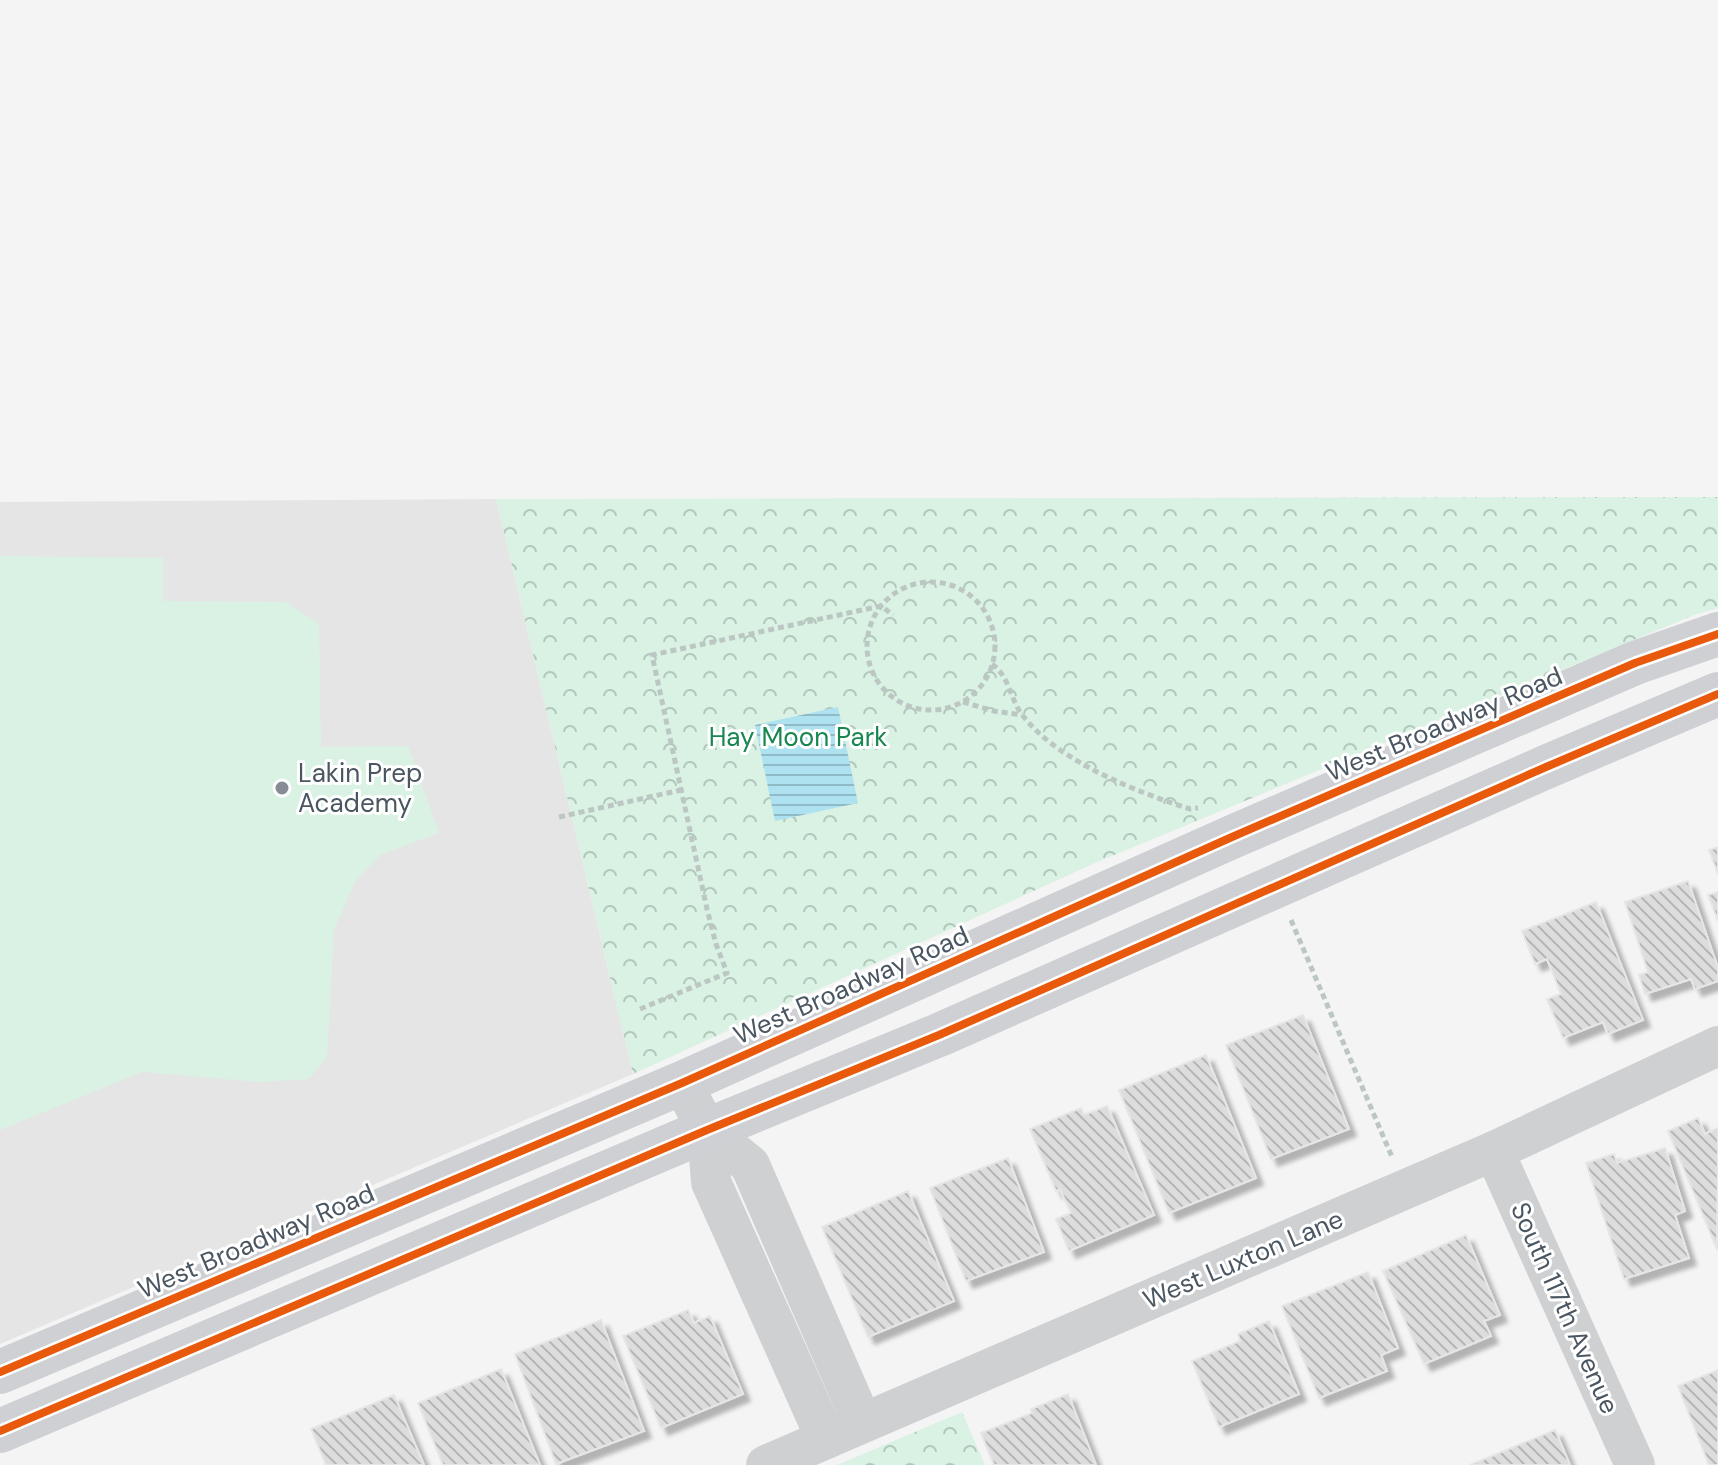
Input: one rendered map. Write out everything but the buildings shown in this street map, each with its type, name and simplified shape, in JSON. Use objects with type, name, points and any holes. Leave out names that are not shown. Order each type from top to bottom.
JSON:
[{"type":"main road","name":"West Broadway Road","points":[[0,1372],[682,1083],[1232,837],[1635,663],[1718,634]]},
{"type":"main road","points":[[0,1431],[707,1130],[939,1035],[1718,694]]},
{"type":"street","name":"West Luxton Lane","points":[[766,1465],[1494,1151],[1718,1046]]},
{"type":"street","points":[[682,1083],[707,1130],[750,1165],[862,1422]]},
{"type":"street","points":[[707,1130],[711,1182],[826,1439]]},
{"type":"street","name":"South 117th Avenue","points":[[1494,1151],[1635,1465]]},
{"type":"path","points":[[920,583],[955,587],[976,601],[991,623],[995,640],[992,664],[979,688],[962,702],[933,710],[899,702],[885,691],[875,678],[867,644],[870,627],[881,606],[896,593],[920,583]]},
{"type":"path","points":[[640,1009],[727,973],[716,944],[652,655],[881,606],[893,615]]},
{"type":"path","points":[[992,664],[1000,670],[1022,715],[1076,759],[1113,780],[1190,809],[1203,807]]},
{"type":"path","points":[[962,702],[1022,715]]},
{"type":"path","points":[[559,817],[681,790]]},
{"type":"path","points":[[1289,915],[1393,1158],[1405,1153]]},
{"type":"shaded area","name":"Lakin Prep Academy","points":[[496,499],[633,1074],[0,1344],[0,502]]},
{"type":"green space","name":"Hay Moon Park","points":[[1718,497],[1718,608],[1694,615],[1095,863],[633,1074],[496,499]]},
{"type":"green space","points":[[0,556],[163,558],[163,601],[286,602],[319,624],[321,747],[408,746],[439,833],[380,855],[355,882],[334,930],[327,1057],[309,1079],[258,1082],[142,1072],[0,1130]]},
{"type":"green space","points":[[962,1412],[985,1465],[837,1465]]},
{"type":"water","points":[[838,707],[858,803],[775,821],[755,725]]},
{"type":"cycle path","points":[[0,1372],[682,1083],[1232,837],[1635,663],[1718,634]]},
{"type":"cycle path","points":[[0,1431],[707,1130],[939,1035],[1718,694]]},
{"type":"place","name":"Lakin Prep Academy","points":[[282,788]]}]
